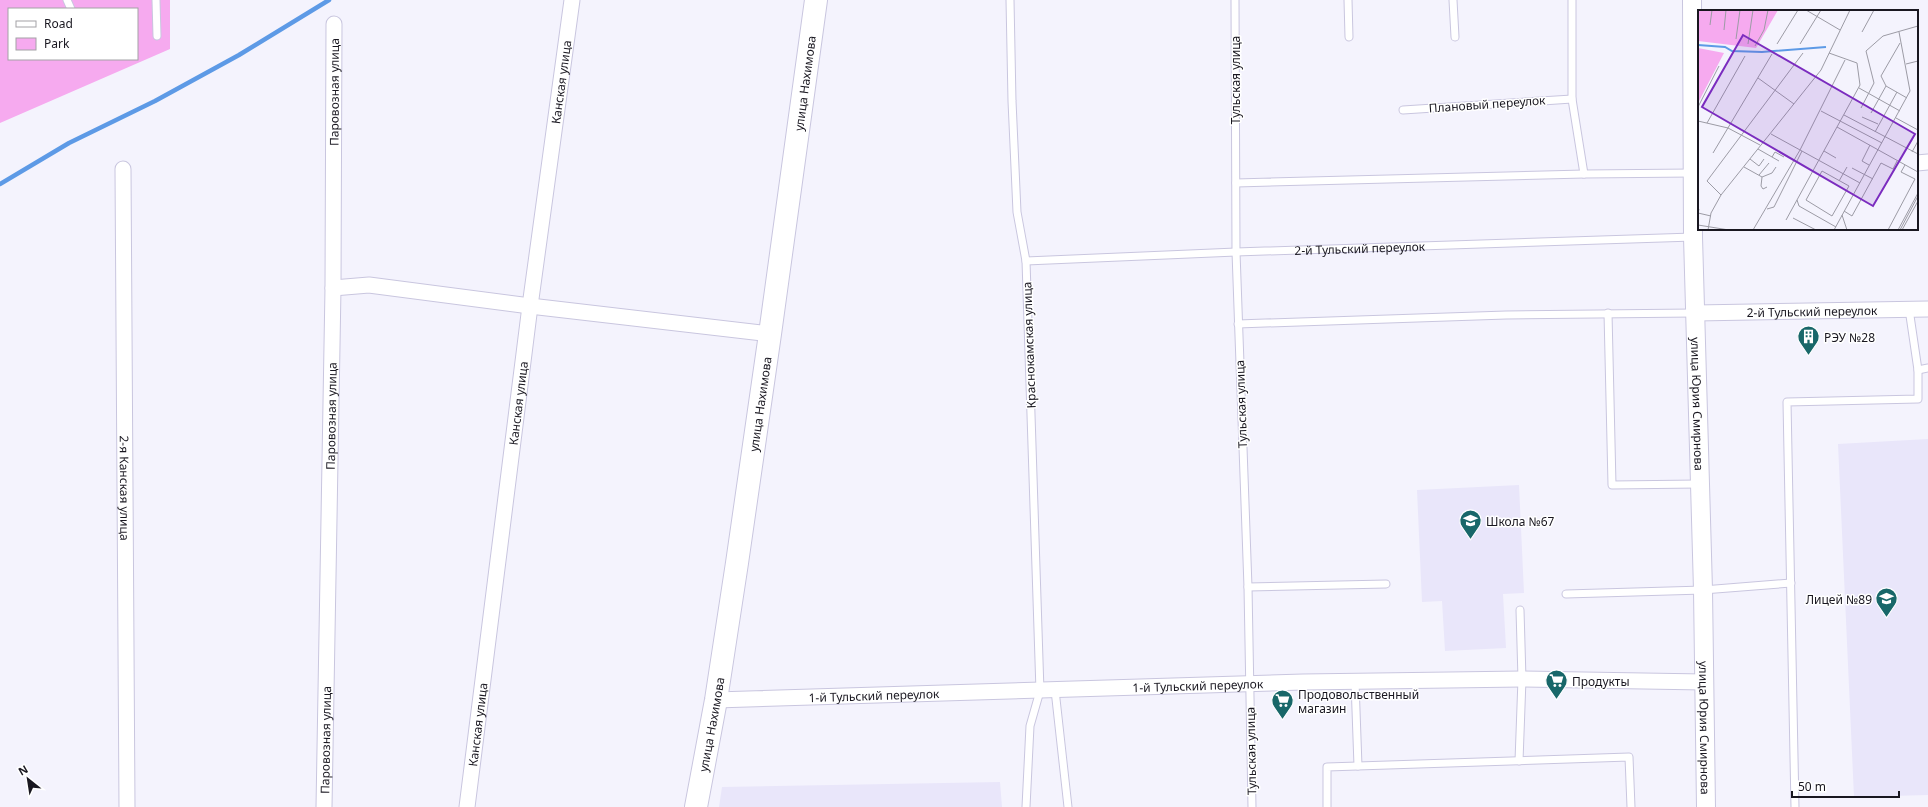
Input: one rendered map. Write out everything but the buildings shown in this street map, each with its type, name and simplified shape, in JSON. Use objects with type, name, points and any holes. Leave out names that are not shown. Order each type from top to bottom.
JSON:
[{"type":"main road","name":"улица Нахимова","points":[[696,807],[716,700],[770,334],[816,0]]},
{"type":"street","name":"Канская улица","points":[[467,807],[530,306],[572,0]]},
{"type":"street","name":"улица Юрия Смирнова","points":[[1692,0],[1697,173],[1693,237],[1696,313],[1706,807]]},
{"type":"street","name":"Паровозная улица","points":[[324,807],[333,288],[334,24]]},
{"type":"street","points":[[1918,163],[1928,162]]},
{"type":"street","name":"2-я Канская улица","points":[[123,169],[127,807]]},
{"type":"street","points":[[333,288],[369,285],[530,306],[770,334]]},
{"type":"street","name":"2-й Тульский переулок","points":[[1696,313],[1928,309]]},
{"type":"street","name":"1-й Тульский переулок","points":[[716,700],[1355,682],[1522,679],[1704,682]]},
{"type":"lane","points":[[156,0],[157,36]]},
{"type":"lane","name":"Краснокамская улица","points":[[1010,0],[1012,101],[1017,212],[1026,261],[1040,690],[1030,726],[1026,807]]},
{"type":"lane","name":"Тульская улица","points":[[1234,0],[1236,252],[1248,587],[1252,807]]},
{"type":"lane","points":[[1348,0],[1349,37]]},
{"type":"lane","points":[[1454,0],[1454,37]]},
{"type":"lane","points":[[1572,0],[1572,99],[1584,174]]},
{"type":"lane","name":"Плановый переулок","points":[[1403,110],[1572,99]]},
{"type":"lane","points":[[1236,183],[1584,174],[1697,173]]},
{"type":"lane","name":"2-й Тульский переулок","points":[[1026,261],[1236,252],[1693,237]]},
{"type":"lane","points":[[1795,807],[1787,402],[1918,400],[1918,370],[1909,309]]},
{"type":"lane","points":[[1608,313],[1612,485],[1699,484]]},
{"type":"lane","points":[[1238,324],[1315,320],[1608,313],[1696,313]]},
{"type":"lane","points":[[1918,370],[1928,368]]},
{"type":"lane","points":[[1566,594],[1702,590],[1791,583]]},
{"type":"lane","points":[[1248,587],[1386,584]]},
{"type":"lane","points":[[1519,761],[1522,679],[1520,610]]},
{"type":"lane","points":[[1355,682],[1358,766]]},
{"type":"lane","points":[[1055,690],[1068,807]]},
{"type":"lane","points":[[1327,807],[1327,767],[1629,757],[1631,807]]},
{"type":"shaded area","name":"Лицей №89","points":[[1928,439],[1928,795],[1854,797],[1838,444]]},
{"type":"shaded area","name":"Школа №67","points":[[1519,485],[1524,593],[1503,594],[1506,648],[1445,651],[1442,601],[1422,602],[1417,490]]},
{"type":"shaded area","points":[[1000,782],[1002,807],[719,807],[722,787]]},
{"type":"green space","points":[[0,0],[170,0],[170,49],[0,123]]},
{"type":"waterway","points":[[0,184],[69,143],[155,101],[239,55],[329,0]]},
{"type":"place","name":"РЭУ №28","points":[[1809,356]]},
{"type":"place","name":"Школа №67","points":[[1470,540]]},
{"type":"place","name":"Лицей №89","points":[[1887,618]]},
{"type":"place","name":"Продукты","points":[[1557,700]]},
{"type":"place","name":"Продовольственный магазин","points":[[1283,720]]}]
